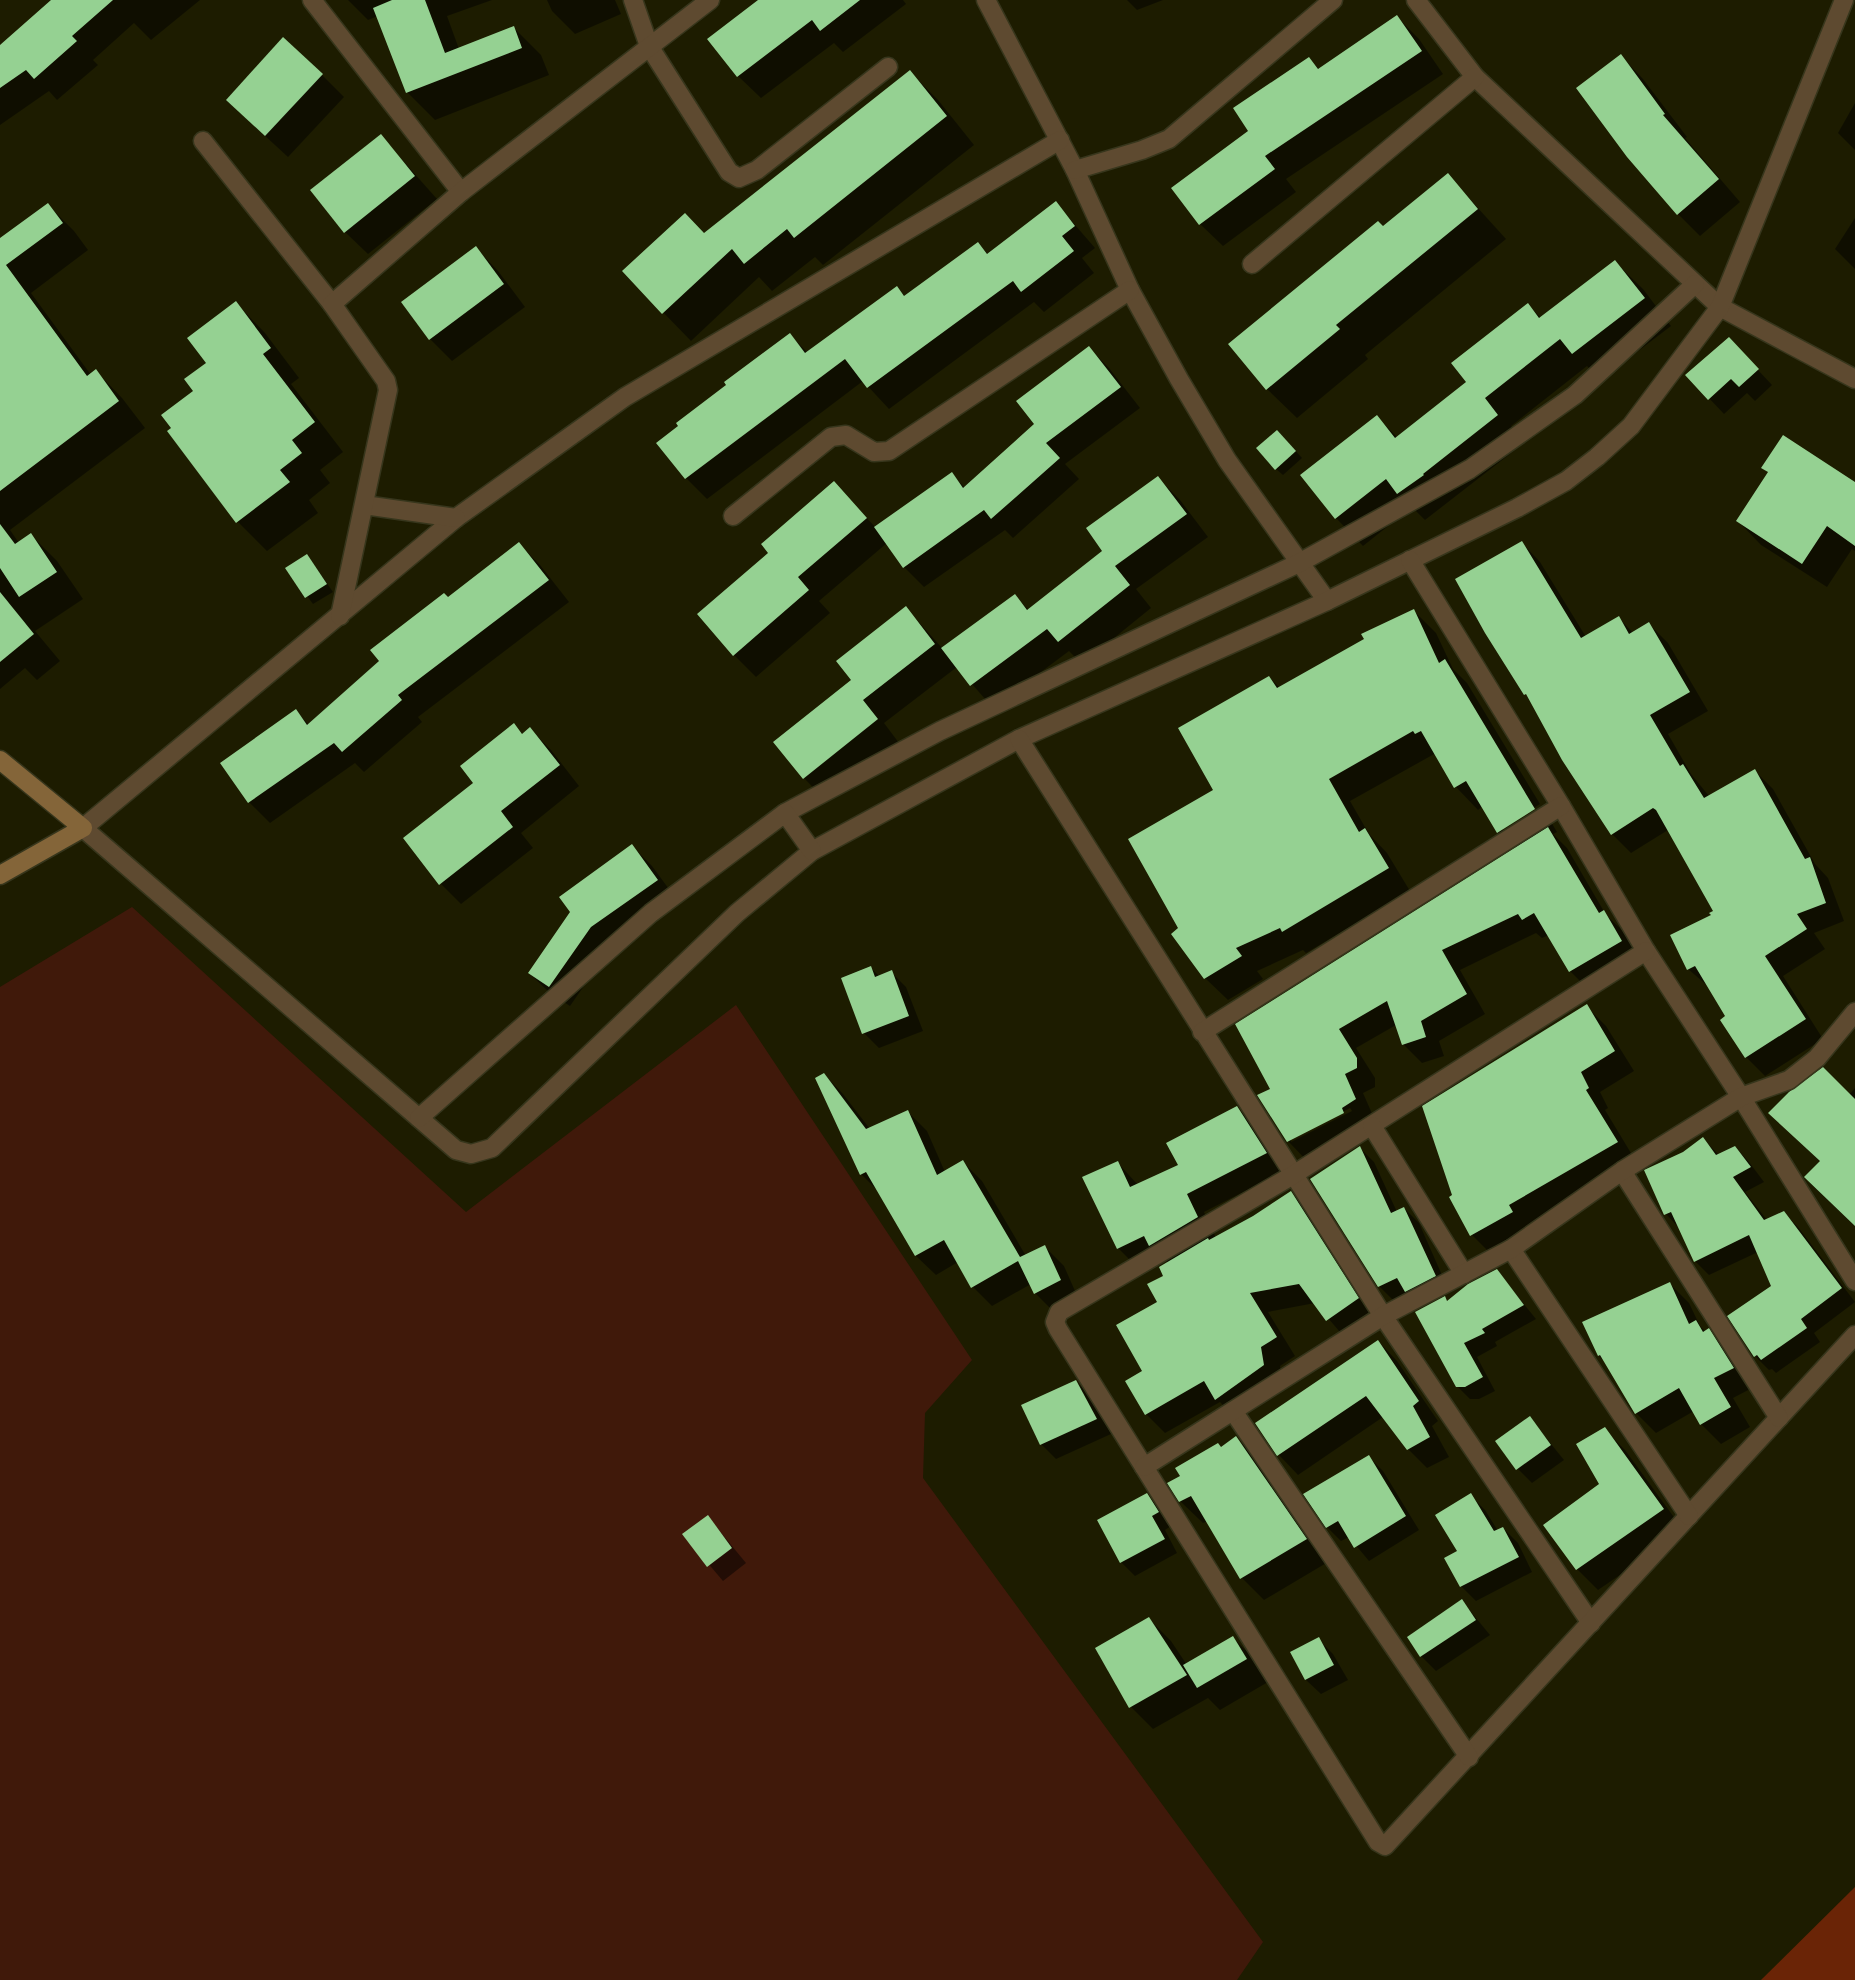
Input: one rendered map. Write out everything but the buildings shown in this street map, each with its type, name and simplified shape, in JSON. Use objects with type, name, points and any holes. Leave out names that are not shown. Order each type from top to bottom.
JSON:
[{"type":"street","points":[[312,0],[461,192]]},
{"type":"street","points":[[633,0],[649,46],[729,172],[739,178],[757,170],[888,67]]},
{"type":"street","points":[[332,304],[461,192],[710,0]]},
{"type":"street","points":[[986,0],[1076,170],[1130,290],[1227,460],[1327,601]]},
{"type":"street","points":[[1076,170],[1169,139],[1333,0]]},
{"type":"street","points":[[1416,0],[1475,78],[1720,307],[1855,379]]},
{"type":"street","points":[[0,760],[83,828],[456,1150],[471,1154],[492,1148],[737,913],[812,851],[1019,739],[1327,601],[1410,560],[1566,481],[1597,457],[1631,426],[1720,307],[1844,0]]},
{"type":"street","points":[[1252,264],[1475,78]]},
{"type":"street","points":[[0,875],[83,828],[456,518],[625,397],[1060,140]]},
{"type":"street","points":[[203,141],[332,304],[387,381],[388,390],[340,615]]},
{"type":"street","points":[[420,1118],[651,914],[785,813],[940,731],[1299,563],[1470,469],[1575,395],[1695,284]]},
{"type":"street","points":[[733,516],[831,437],[846,435],[873,453],[889,451],[1130,290]]},
{"type":"street","points":[[364,505],[456,518]]},
{"type":"street","points":[[1410,560],[1561,806],[1646,951],[1741,1096],[1855,1281]]},
{"type":"street","points":[[1019,739],[1383,1317],[1592,1623]]},
{"type":"street","points":[[1202,1032],[1561,806]]},
{"type":"street","points":[[785,813],[812,851]]},
{"type":"street","points":[[1646,951],[1293,1175],[1056,1316],[1058,1329],[1381,1845],[1385,1846],[1855,1335]]},
{"type":"street","points":[[1144,1467],[1383,1317],[1511,1249],[1622,1171],[1741,1096],[1789,1080],[1816,1058],[1855,1012]]},
{"type":"street","points":[[1372,1126],[1464,1274]]},
{"type":"street","points":[[1622,1171],[1779,1418]]},
{"type":"street","points":[[1511,1249],[1689,1516]]},
{"type":"street","points":[[1233,1411],[1469,1757]]},
{"type":"shaded area","points":[[132,907],[466,1212],[736,1005],[972,1360],[925,1413],[923,1478],[1263,1942],[1237,1980],[0,1980],[0,987]]},
{"type":"shaded area","points":[[1855,1887],[1855,1980],[1761,1980]]}]
